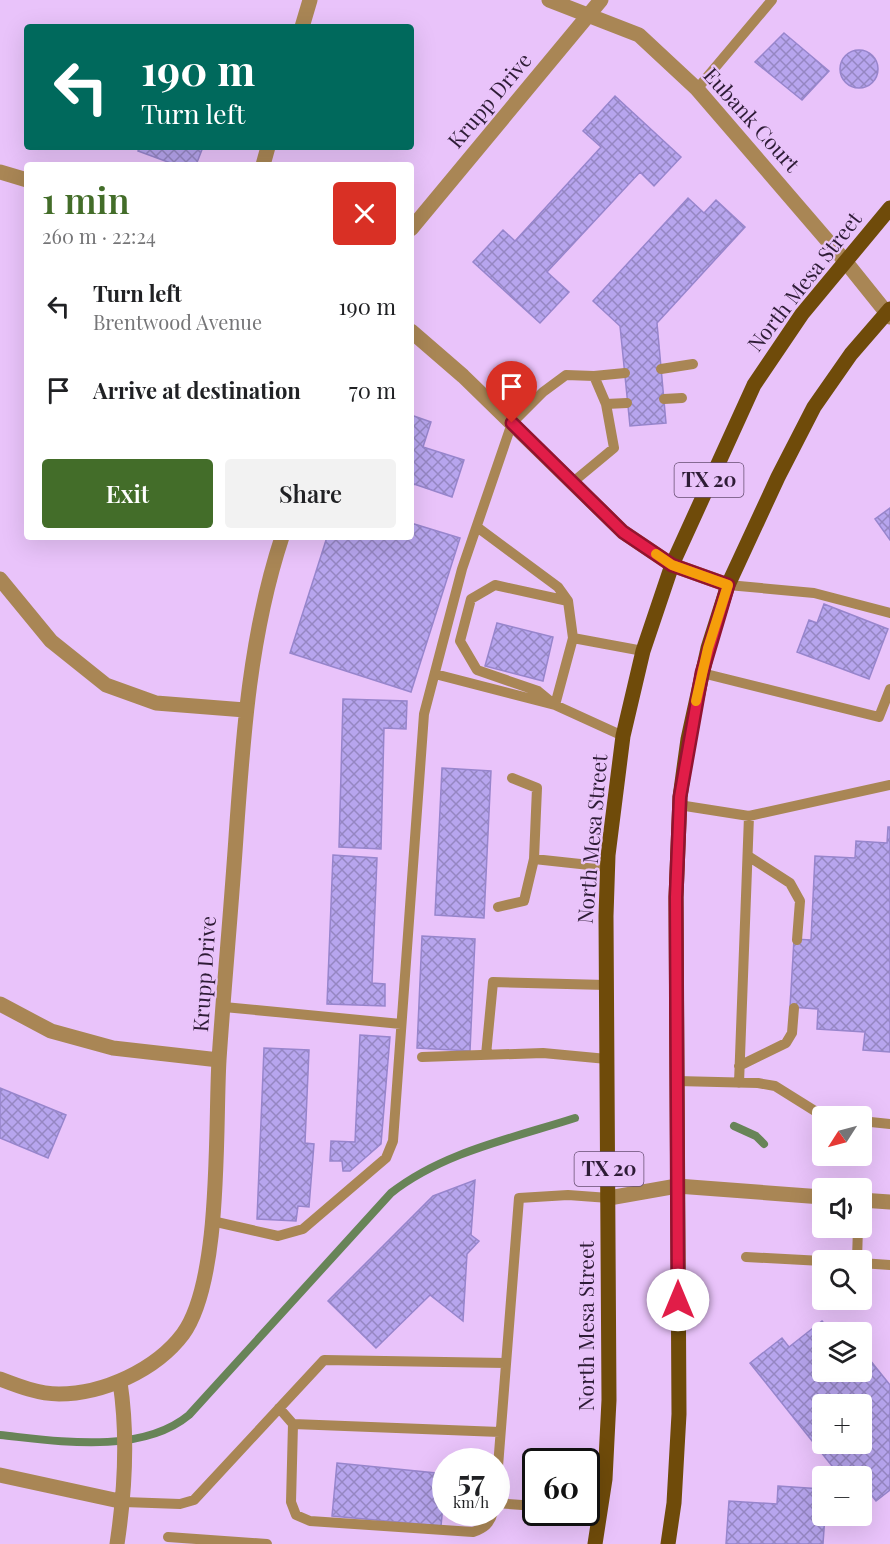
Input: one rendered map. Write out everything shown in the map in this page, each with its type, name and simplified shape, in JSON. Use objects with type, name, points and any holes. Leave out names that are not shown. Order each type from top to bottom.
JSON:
[{"type":"main road","name":"North Mesa Street","points":[[600,1492],[605,1479],[609,1400],[606,985],[608,867],[623,736],[644,651],[672,565],[754,385],[802,314],[890,208]]},
{"type":"main road","name":"TX 20","points":[[668,1544],[674,1503],[679,1414],[676,897],[679,806],[688,739],[702,673],[728,585],[778,477],[814,407],[851,354],[889,313]]},
{"type":"main road","name":"North Mesa Street","points":[[594,1526],[595,1544]]},
{"type":"street","points":[[303,24],[310,0]]},
{"type":"street","name":"Eubank Court","points":[[549,0],[639,35],[697,89],[889,313]]},
{"type":"street","name":"Krupp Drive","points":[[414,225],[601,0]]},
{"type":"street","points":[[0,172],[24,179]]},
{"type":"street","points":[[414,334],[512,423],[623,532],[672,565],[728,585]]},
{"type":"street","name":"Krupp Drive","points":[[120,1382],[160,1356],[182,1334],[195,1311],[204,1280],[212,1221],[219,1060],[245,710],[269,576],[281,540]]},
{"type":"street","points":[[0,579],[51,641],[106,685],[156,703],[245,710]]},
{"type":"street","points":[[0,1004],[51,1031],[113,1048],[219,1060]]},
{"type":"street","points":[[609,1198],[677,1186],[812,1196]]},
{"type":"street","points":[[872,1201],[890,1202]]},
{"type":"street","points":[[0,1379],[24,1388],[58,1394],[120,1382],[126,1419],[123,1502],[117,1544]]},
{"type":"street","points":[[0,1475],[123,1502]]},
{"type":"lane","points":[[697,89],[772,0]]},
{"type":"lane","points":[[661,369],[693,364]]},
{"type":"lane","points":[[212,1221],[278,1236],[303,1229],[386,1158],[393,1141],[424,714],[462,569],[512,423],[543,392],[566,375],[594,376],[625,373]]},
{"type":"lane","points":[[573,482],[615,448],[606,404],[594,376]]},
{"type":"lane","points":[[664,399],[682,398]]},
{"type":"lane","points":[[606,404],[627,403]]},
{"type":"lane","points":[[477,527],[558,587],[568,601],[573,638],[555,705]]},
{"type":"lane","points":[[555,705],[537,691],[477,669],[460,641],[471,599],[495,585],[568,601]]},
{"type":"lane","points":[[728,585],[814,592],[890,613]]},
{"type":"lane","points":[[573,638],[644,651]]},
{"type":"lane","points":[[702,673],[879,717],[890,688]]},
{"type":"lane","points":[[435,674],[555,705],[623,736]]},
{"type":"lane","points":[[498,907],[524,902],[534,859],[537,788],[512,778]]},
{"type":"lane","points":[[679,806],[749,816],[890,785]]},
{"type":"lane","points":[[738,1083],[749,816]]},
{"type":"lane","points":[[748,856],[790,884],[800,901],[797,939]]},
{"type":"lane","points":[[534,859],[608,867]]},
{"type":"lane","points":[[486,1055],[492,982],[606,985]]},
{"type":"lane","points":[[224,1007],[401,1024]]},
{"type":"lane","points":[[739,1066],[786,1043],[792,1034],[794,1008]]},
{"type":"lane","points":[[422,1057],[543,1053],[607,1059]]},
{"type":"lane","points":[[677,1081],[775,1086],[812,1109]]},
{"type":"lane","points":[[872,1122],[890,1124]]},
{"type":"lane","points":[[499,1448],[519,1198],[568,1195],[609,1198]]},
{"type":"lane","points":[[746,1257],[812,1260]]},
{"type":"lane","points":[[872,1264],[890,1265]]},
{"type":"lane","points":[[123,1502],[180,1504],[194,1500],[324,1360],[505,1363]]},
{"type":"lane","points":[[279,1408],[293,1424],[291,1502],[296,1515],[310,1521],[473,1532],[485,1526]]},
{"type":"lane","points":[[293,1424],[500,1432]]},
{"type":"lane","points":[[168,1537],[267,1544]]},
{"type":"building","points":[[784,33],[829,71],[802,100],[755,62]]},
{"type":"building","points":[[859,50],[872,56],[878,69],[872,82],[859,88],[846,82],[840,69],[846,56]]},
{"type":"building","points":[[615,96],[681,157],[654,186],[640,172],[547,272],[569,292],[540,323],[473,262],[503,230],[515,241],[601,147],[583,131]]},
{"type":"building","points":[[202,150],[197,162],[168,162],[138,151]]},
{"type":"building","points":[[688,198],[704,213],[716,200],[745,227],[657,323],[666,423],[630,426],[620,326],[593,301]]},
{"type":"building","points":[[414,416],[431,422],[423,447],[464,460],[452,497],[414,484]]},
{"type":"building","points":[[890,508],[890,540],[875,519]]},
{"type":"building","points":[[414,524],[460,538],[411,692],[290,653],[326,540],[414,540]]},
{"type":"building","points":[[824,604],[888,629],[869,679],[797,652],[809,620],[817,623]]},
{"type":"building","points":[[497,623],[553,637],[543,681],[485,666]]},
{"type":"building","points":[[343,699],[407,701],[406,729],[384,728],[381,849],[339,847]]},
{"type":"building","points":[[442,768],[491,771],[484,918],[435,915]]},
{"type":"building","points":[[888,827],[890,827],[890,1052],[863,1050],[865,1032],[817,1029],[818,1009],[790,1007],[794,939],[811,940],[815,856],[855,858],[856,841],[887,843]]},
{"type":"building","points":[[333,855],[377,858],[372,983],[385,984],[385,1006],[327,1004]]},
{"type":"building","points":[[422,936],[475,939],[470,1051],[417,1048]]},
{"type":"building","points":[[360,1035],[390,1037],[381,1144],[350,1171],[343,1171],[342,1161],[330,1161],[331,1141],[355,1142]]},
{"type":"building","points":[[264,1048],[309,1050],[305,1143],[314,1144],[309,1207],[298,1206],[296,1221],[257,1219]]},
{"type":"building","points":[[0,1088],[66,1115],[48,1158],[0,1138]]},
{"type":"building","points":[[475,1180],[471,1235],[479,1241],[467,1254],[463,1321],[430,1295],[376,1348],[328,1301],[433,1196]]},
{"type":"building","points":[[812,1329],[812,1382],[872,1382],[872,1363],[890,1385],[890,1490],[876,1501],[872,1496],[872,1466],[832,1466],[822,1454],[872,1454],[872,1394],[812,1394],[812,1441],[750,1363],[782,1338],[789,1347]]},
{"type":"building","points":[[337,1463],[432,1473],[432,1525],[332,1516]]},
{"type":"building","points":[[778,1486],[812,1488],[812,1526],[824,1526],[823,1544],[726,1544],[729,1501],[777,1504]]},
{"type":"waterway","points":[[0,1435],[98,1442],[147,1436],[169,1428],[189,1415],[391,1193],[411,1179],[456,1157],[575,1118]]},
{"type":"waterway","points":[[734,1126],[756,1136],[764,1144]]},
{"type":"slow traffic","points":[[656,554],[672,565],[728,585],[708,648],[696,701]]},
{"type":"route","points":[[512,423],[623,532],[672,565],[728,585],[702,673],[688,739],[680,797],[676,897],[678,1300]]}]
